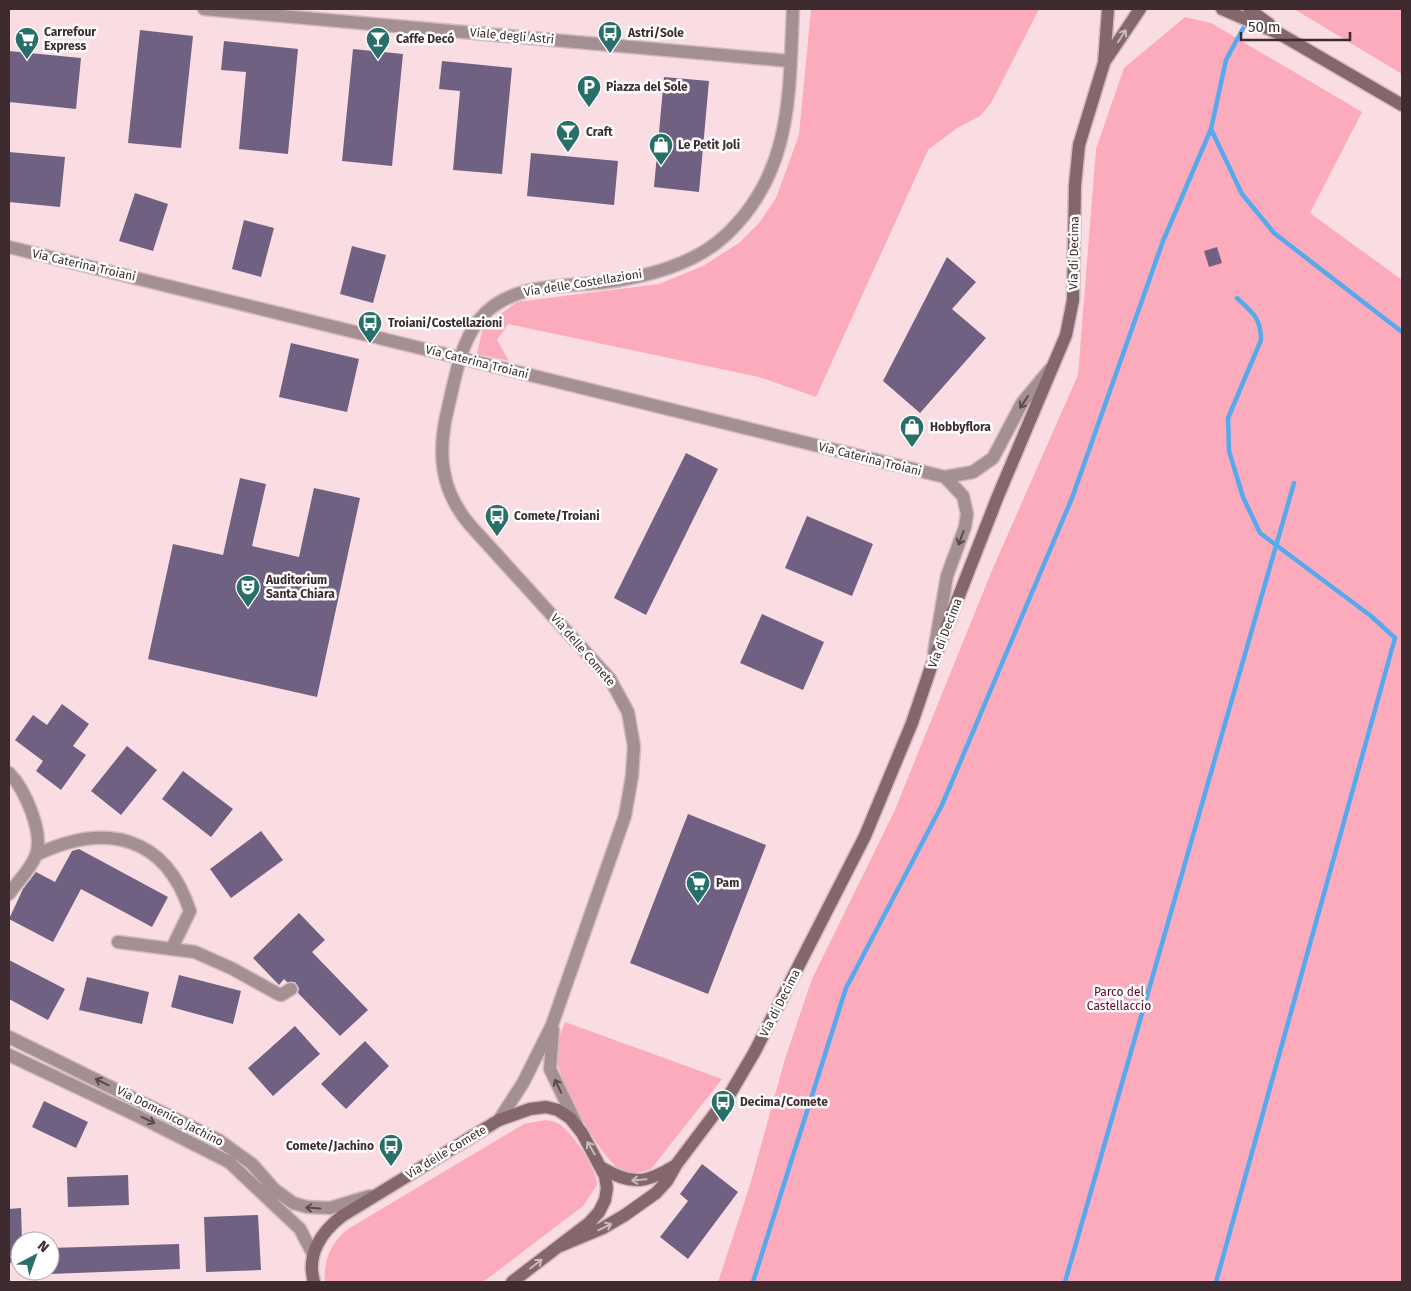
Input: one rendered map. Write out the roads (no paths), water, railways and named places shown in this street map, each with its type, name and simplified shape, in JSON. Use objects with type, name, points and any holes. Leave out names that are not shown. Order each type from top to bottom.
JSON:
[{"type":"street","name":"Viale degli Astri","points":[[204,9],[790,61]]},
{"type":"street","name":"Via delle Costellazioni","points":[[461,359],[468,338],[478,321],[503,300],[544,288],[613,281],[645,274],[692,258],[721,240],[752,206],[774,169],[782,139],[793,9]]},
{"type":"street","name":"Via di Decima","points":[[560,1246],[603,1228],[638,1207],[662,1187],[676,1165],[709,1123],[743,1072],[848,872],[880,801],[912,723],[931,667],[998,496],[1066,335],[1073,300],[1075,185],[1079,145],[1104,63],[1108,9]]},
{"type":"street","name":"Via di Decima","points":[[1104,63],[1140,9]]},
{"type":"street","points":[[1222,9],[1285,37],[1402,105]]},
{"type":"street","points":[[1250,9],[1285,37]]},
{"type":"street","name":"Via Caterina Troiani","points":[[9,247],[209,294],[461,359],[945,477],[973,472],[993,458],[1022,403],[1055,364]]},
{"type":"street","name":"Via delle Comete","points":[[313,1254],[320,1238],[334,1222],[377,1193],[499,1120],[523,1083],[552,1024],[625,816],[633,765],[632,729],[622,697],[603,670],[470,525],[451,497],[442,471],[442,443],[447,411],[461,359]]},
{"type":"street","points":[[931,667],[947,576],[965,527],[967,514],[963,496],[945,477]]},
{"type":"street","points":[[9,773],[21,788],[30,807],[36,831],[36,854],[9,894]]},
{"type":"street","points":[[36,854],[70,841],[99,838],[125,841],[151,853],[176,878],[190,912],[172,948]]},
{"type":"street","points":[[118,942],[172,948],[206,956],[278,994],[281,995],[291,989]]},
{"type":"street","name":"Via delle Comete","points":[[552,1024],[550,1069],[580,1129]]},
{"type":"street","name":"Via Domenico Jachino","points":[[9,1037],[220,1140],[252,1164],[279,1193],[296,1204],[313,1208],[330,1208],[377,1193]]},
{"type":"street","name":"Via Domenico Jachino","points":[[9,1055],[140,1117],[229,1162],[251,1180],[300,1229],[313,1254],[314,1282]]},
{"type":"street","points":[[499,1120],[530,1109],[546,1107],[558,1110],[566,1114],[580,1129],[602,1168]]},
{"type":"street","name":"Via di Decima","points":[[602,1168],[617,1177],[633,1181],[654,1177],[676,1165]]},
{"type":"street","name":"Via di Decima","points":[[512,1282],[593,1219],[603,1205],[607,1188],[602,1168]]},
{"type":"waterway","points":[[753,1282],[846,988],[942,805],[1072,498],[1163,241],[1211,129],[1226,60],[1247,21]]},
{"type":"waterway","points":[[1211,129],[1242,194],[1274,233],[1402,332]]},
{"type":"waterway","points":[[1216,1282],[1395,638],[1371,616],[1260,533],[1243,497],[1229,451],[1228,418],[1261,340],[1261,332],[1255,316],[1237,298]]},
{"type":"waterway","points":[[1065,1282],[1294,483]]},
{"type":"place","name":"Astri/Sole","points":[[610,54]]},
{"type":"place","name":"Carrefour Express","points":[[27,60]]},
{"type":"place","name":"Caffe Decó","points":[[378,60]]},
{"type":"place","name":"Piazza del Sole","points":[[589,108]]},
{"type":"place","name":"Craft","points":[[568,153]]},
{"type":"place","name":"Le Petit Joli","points":[[661,166]]},
{"type":"place","name":"Troiani/Costellazioni","points":[[370,344]]},
{"type":"place","name":"Hobbyflora","points":[[912,448]]},
{"type":"place","name":"Comete/Troiani","points":[[497,537]]},
{"type":"place","name":"Auditorium Santa Chiara","points":[[248,608]]},
{"type":"place","name":"Pam","points":[[698,904]]},
{"type":"place","name":"Decima/Comete","points":[[723,1123]]},
{"type":"place","name":"Comete/Jachino","points":[[391,1167]]},
{"type":"park label","name":"Parco del Castellaccio","points":[[1119,999]]}]
